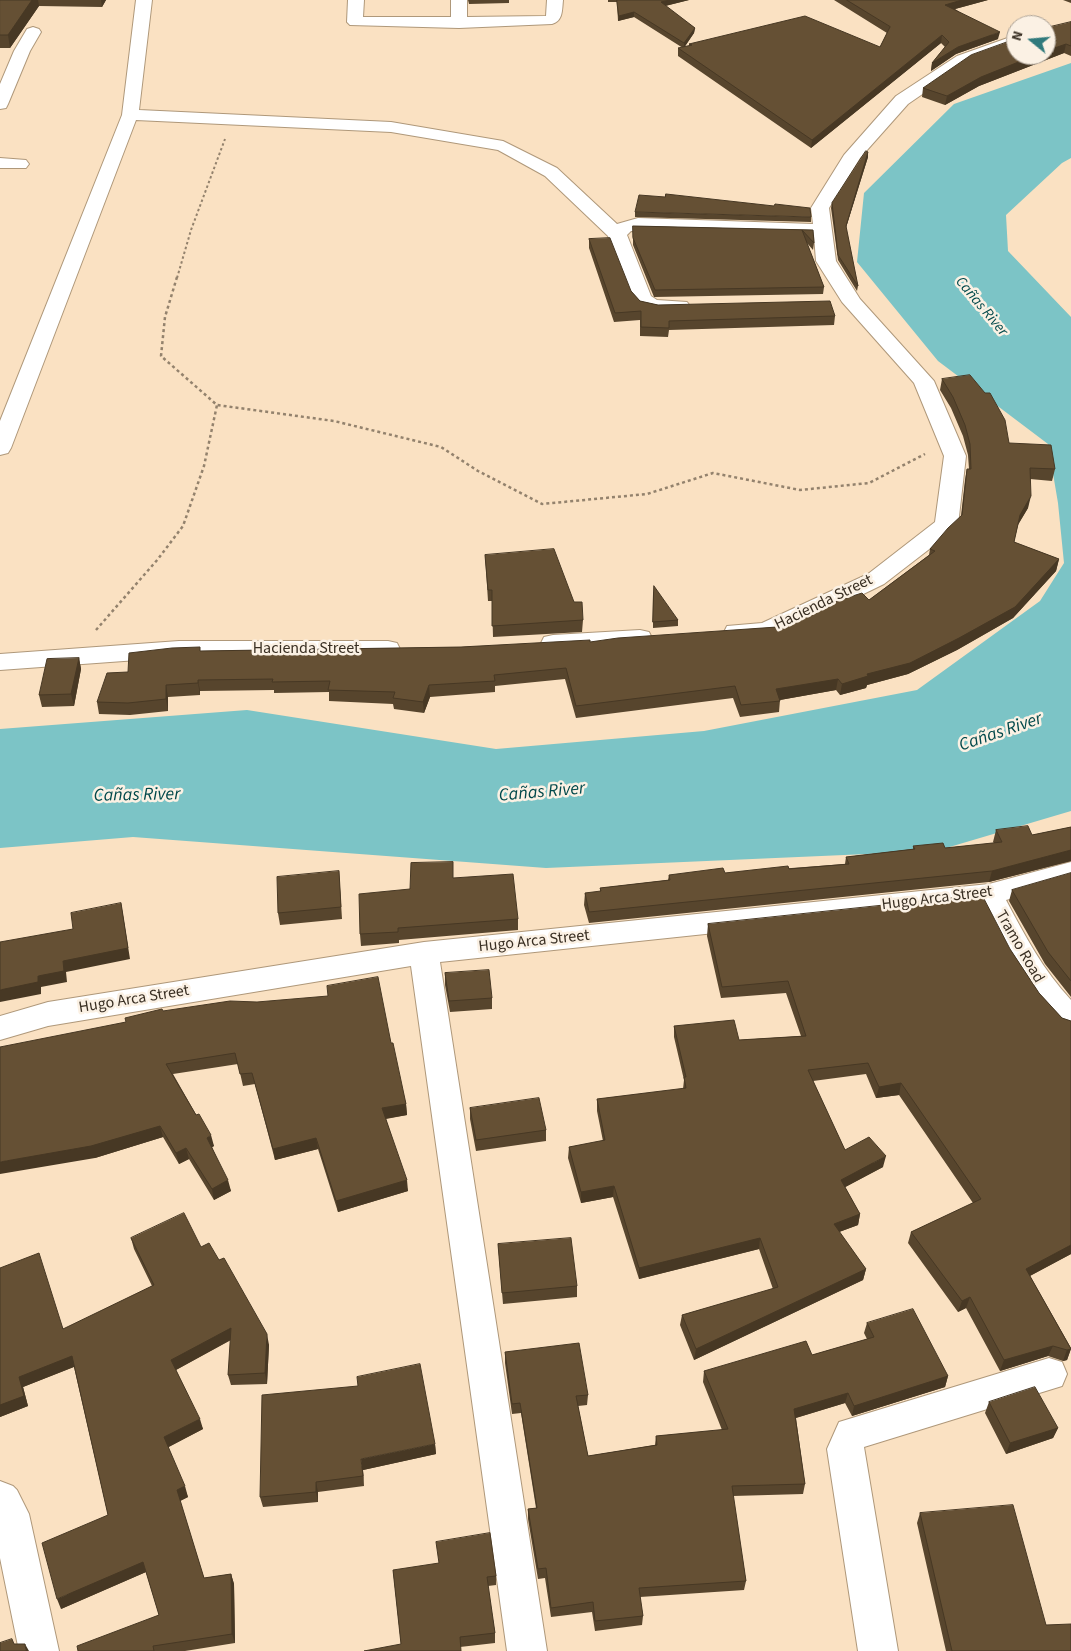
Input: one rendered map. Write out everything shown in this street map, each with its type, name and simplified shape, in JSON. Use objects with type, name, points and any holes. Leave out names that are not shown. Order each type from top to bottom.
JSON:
[{"type":"street","points":[[0,448],[130,115],[144,0]]},
{"type":"street","points":[[356,0],[355,22],[459,23],[547,21],[553,19],[556,0]]},
{"type":"street","points":[[459,0],[459,23]]},
{"type":"street","points":[[0,104],[15,51],[33,32]]},
{"type":"street","name":"Hacienda Street","points":[[717,634],[766,631],[876,579],[946,525],[955,456],[924,382],[842,302],[826,261],[820,208],[854,155],[902,100],[962,59],[1006,44]]},
{"type":"street","points":[[130,115],[391,127],[503,146],[551,172],[617,234],[642,299],[647,304],[658,306],[697,305]]},
{"type":"street","points":[[0,163],[20,164]]},
{"type":"street","points":[[617,234],[625,226],[638,224],[822,230]]},
{"type":"street","points":[[530,645],[658,637]]},
{"type":"street","name":"Hacienda Street","points":[[0,662],[179,649],[412,649]]},
{"type":"street","name":"Hugo Arca Street","points":[[0,1028],[48,1014],[424,953],[989,894],[1071,872]]},
{"type":"street","name":"Tramo Road","points":[[989,894],[1018,952],[1048,995],[1071,1020]]},
{"type":"street","points":[[424,953],[527,1651]]},
{"type":"street","points":[[878,1651],[845,1449],[852,1434],[1049,1374]]},
{"type":"street","points":[[0,1500],[4,1503],[10,1514],[39,1651]]},
{"type":"path","points":[[226,136],[188,238],[165,317],[161,356],[216,405],[334,421],[441,447],[478,471],[542,504],[647,494],[713,473],[800,490],[869,483],[949,442]]},
{"type":"path","points":[[69,657],[102,625],[158,559],[183,526],[204,466],[216,405]]},
{"type":"water","name":"Cañas River","points":[[1071,63],[1071,158],[1062,163],[1006,215],[1008,251],[1071,317],[1071,811],[936,851],[546,868],[133,837],[0,848],[0,729],[247,710],[496,749],[704,731],[917,690],[1040,601],[1064,563],[1058,503],[1048,444],[938,361],[857,262],[864,193],[954,104]]},
{"type":"building","points":[[0,0],[32,0],[8,35],[0,35]]},
{"type":"building","points":[[617,0],[670,0],[661,2],[695,28],[684,43],[634,12],[619,16]]},
{"type":"building","points":[[847,0],[962,0],[945,5],[1000,32],[958,47],[932,63],[949,42],[942,35],[812,140],[678,48],[805,16],[880,47],[890,27]]},
{"type":"building","points":[[1071,22],[1071,46],[1066,44],[1056,48],[1056,26]]},
{"type":"building","points":[[1006,43],[1006,65],[1011,65],[981,77],[947,96],[923,88],[971,55]]},
{"type":"building","points":[[866,151],[868,152],[846,226],[858,286],[838,255],[832,203]]},
{"type":"building","points":[[666,194],[810,208],[811,217],[635,212],[639,195],[665,197]]},
{"type":"building","points":[[633,226],[813,230],[814,243],[802,230],[824,287],[655,290],[633,238]]},
{"type":"building","points":[[610,238],[631,291],[640,301],[658,305],[830,301],[835,316],[669,321],[669,328],[641,327],[641,311],[615,313],[589,239]]},
{"type":"building","points":[[970,375],[985,393],[990,393],[1005,420],[1009,443],[1051,445],[1055,469],[1030,468],[1031,496],[1020,515],[1014,542],[1059,559],[1015,607],[910,663],[867,674],[868,676],[842,684],[838,679],[776,689],[780,701],[741,705],[735,686],[576,706],[566,668],[494,675],[495,681],[429,685],[423,702],[393,698],[395,692],[328,690],[330,681],[272,682],[273,679],[198,680],[198,683],[166,685],[166,699],[128,703],[97,702],[107,673],[128,672],[129,653],[200,647],[200,651],[461,647],[590,640],[590,642],[618,638],[777,627],[818,607],[862,593],[869,600],[935,551],[930,549],[962,515],[967,469],[971,469],[970,444],[965,425],[953,397],[942,379]]},
{"type":"building","points":[[554,549],[574,602],[582,602],[583,620],[492,626],[492,590],[488,590],[485,555]]},
{"type":"building","points":[[654,586],[678,620],[653,622]]},
{"type":"building","points":[[79,658],[71,694],[39,695],[47,659]]},
{"type":"building","points":[[1028,826],[1032,835],[1071,827],[1071,850],[992,871],[589,912],[585,893],[601,891],[600,888],[670,880],[669,875],[723,868],[725,873],[788,866],[789,869],[849,864],[846,857],[915,849],[913,846],[943,843],[945,848],[1002,842],[996,830]]},
{"type":"building","points":[[453,862],[453,878],[513,874],[518,919],[398,928],[398,932],[360,934],[359,894],[410,889],[411,863]]},
{"type":"building","points":[[339,871],[341,907],[278,913],[277,877]]},
{"type":"building","points":[[1071,873],[1071,981],[1048,952],[1012,890]]},
{"type":"building","points":[[982,895],[1010,949],[1039,993],[1062,1018],[1071,1021],[1071,1245],[1026,1269],[1071,1349],[1067,1350],[1053,1346],[1004,1360],[970,1297],[962,1301],[911,1232],[981,1199],[901,1083],[879,1087],[868,1063],[808,1070],[845,1150],[869,1137],[886,1156],[841,1180],[860,1214],[834,1224],[866,1269],[696,1349],[682,1315],[778,1287],[760,1238],[639,1268],[614,1186],[581,1192],[569,1147],[605,1140],[597,1099],[686,1088],[684,1077],[686,1077],[674,1026],[734,1020],[739,1040],[806,1036],[788,981],[722,987],[708,924]]},
{"type":"building","points":[[121,903],[128,948],[63,961],[64,971],[38,976],[38,982],[0,990],[0,942],[73,929],[71,913]]},
{"type":"building","points":[[489,970],[492,998],[449,1001],[445,973]]},
{"type":"building","points":[[378,977],[391,1043],[393,1043],[406,1104],[382,1108],[407,1180],[336,1201],[316,1138],[273,1149],[252,1073],[240,1074],[235,1053],[166,1064],[196,1115],[199,1114],[211,1135],[207,1138],[228,1180],[212,1189],[186,1148],[176,1153],[160,1126],[91,1146],[0,1162],[0,1047],[126,1022],[125,1018],[162,1009],[163,1011],[230,1001],[257,1002],[328,996],[327,986]]},
{"type":"building","points":[[539,1098],[546,1130],[476,1140],[470,1108]]},
{"type":"building","points":[[184,1213],[201,1247],[209,1243],[219,1260],[224,1258],[267,1334],[265,1373],[228,1375],[231,1328],[171,1360],[200,1419],[164,1437],[185,1486],[177,1490],[204,1578],[231,1574],[232,1634],[153,1646],[154,1651],[78,1651],[77,1646],[159,1615],[143,1562],[57,1599],[42,1543],[108,1515],[72,1356],[19,1377],[24,1396],[0,1405],[0,1268],[39,1253],[63,1329],[154,1285],[131,1238]]},
{"type":"building","points":[[571,1238],[577,1286],[502,1293],[498,1244]]},
{"type":"building","points":[[913,1309],[948,1376],[854,1406],[848,1393],[794,1409],[805,1484],[732,1486],[746,1581],[639,1588],[643,1616],[595,1621],[593,1602],[551,1608],[546,1568],[538,1569],[528,1509],[537,1508],[520,1403],[512,1404],[505,1352],[579,1343],[588,1395],[576,1396],[588,1456],[657,1445],[656,1436],[728,1429],[704,1371],[806,1341],[812,1355],[874,1337],[867,1323]]},
{"type":"building","points":[[420,1364],[435,1444],[361,1459],[363,1476],[316,1482],[316,1492],[260,1497],[262,1395],[358,1386],[357,1377]]},
{"type":"building","points":[[1035,1387],[1058,1428],[1010,1443],[989,1402]]},
{"type":"building","points":[[1013,1505],[1046,1625],[1071,1624],[1071,1651],[952,1651],[920,1513]]},
{"type":"building","points":[[490,1533],[496,1576],[487,1577],[495,1633],[460,1637],[461,1651],[364,1651],[401,1644],[393,1570],[439,1563],[436,1542]]},
{"type":"building","points":[[12,1639],[14,1644],[25,1644],[26,1651],[0,1651],[0,1643]]}]
